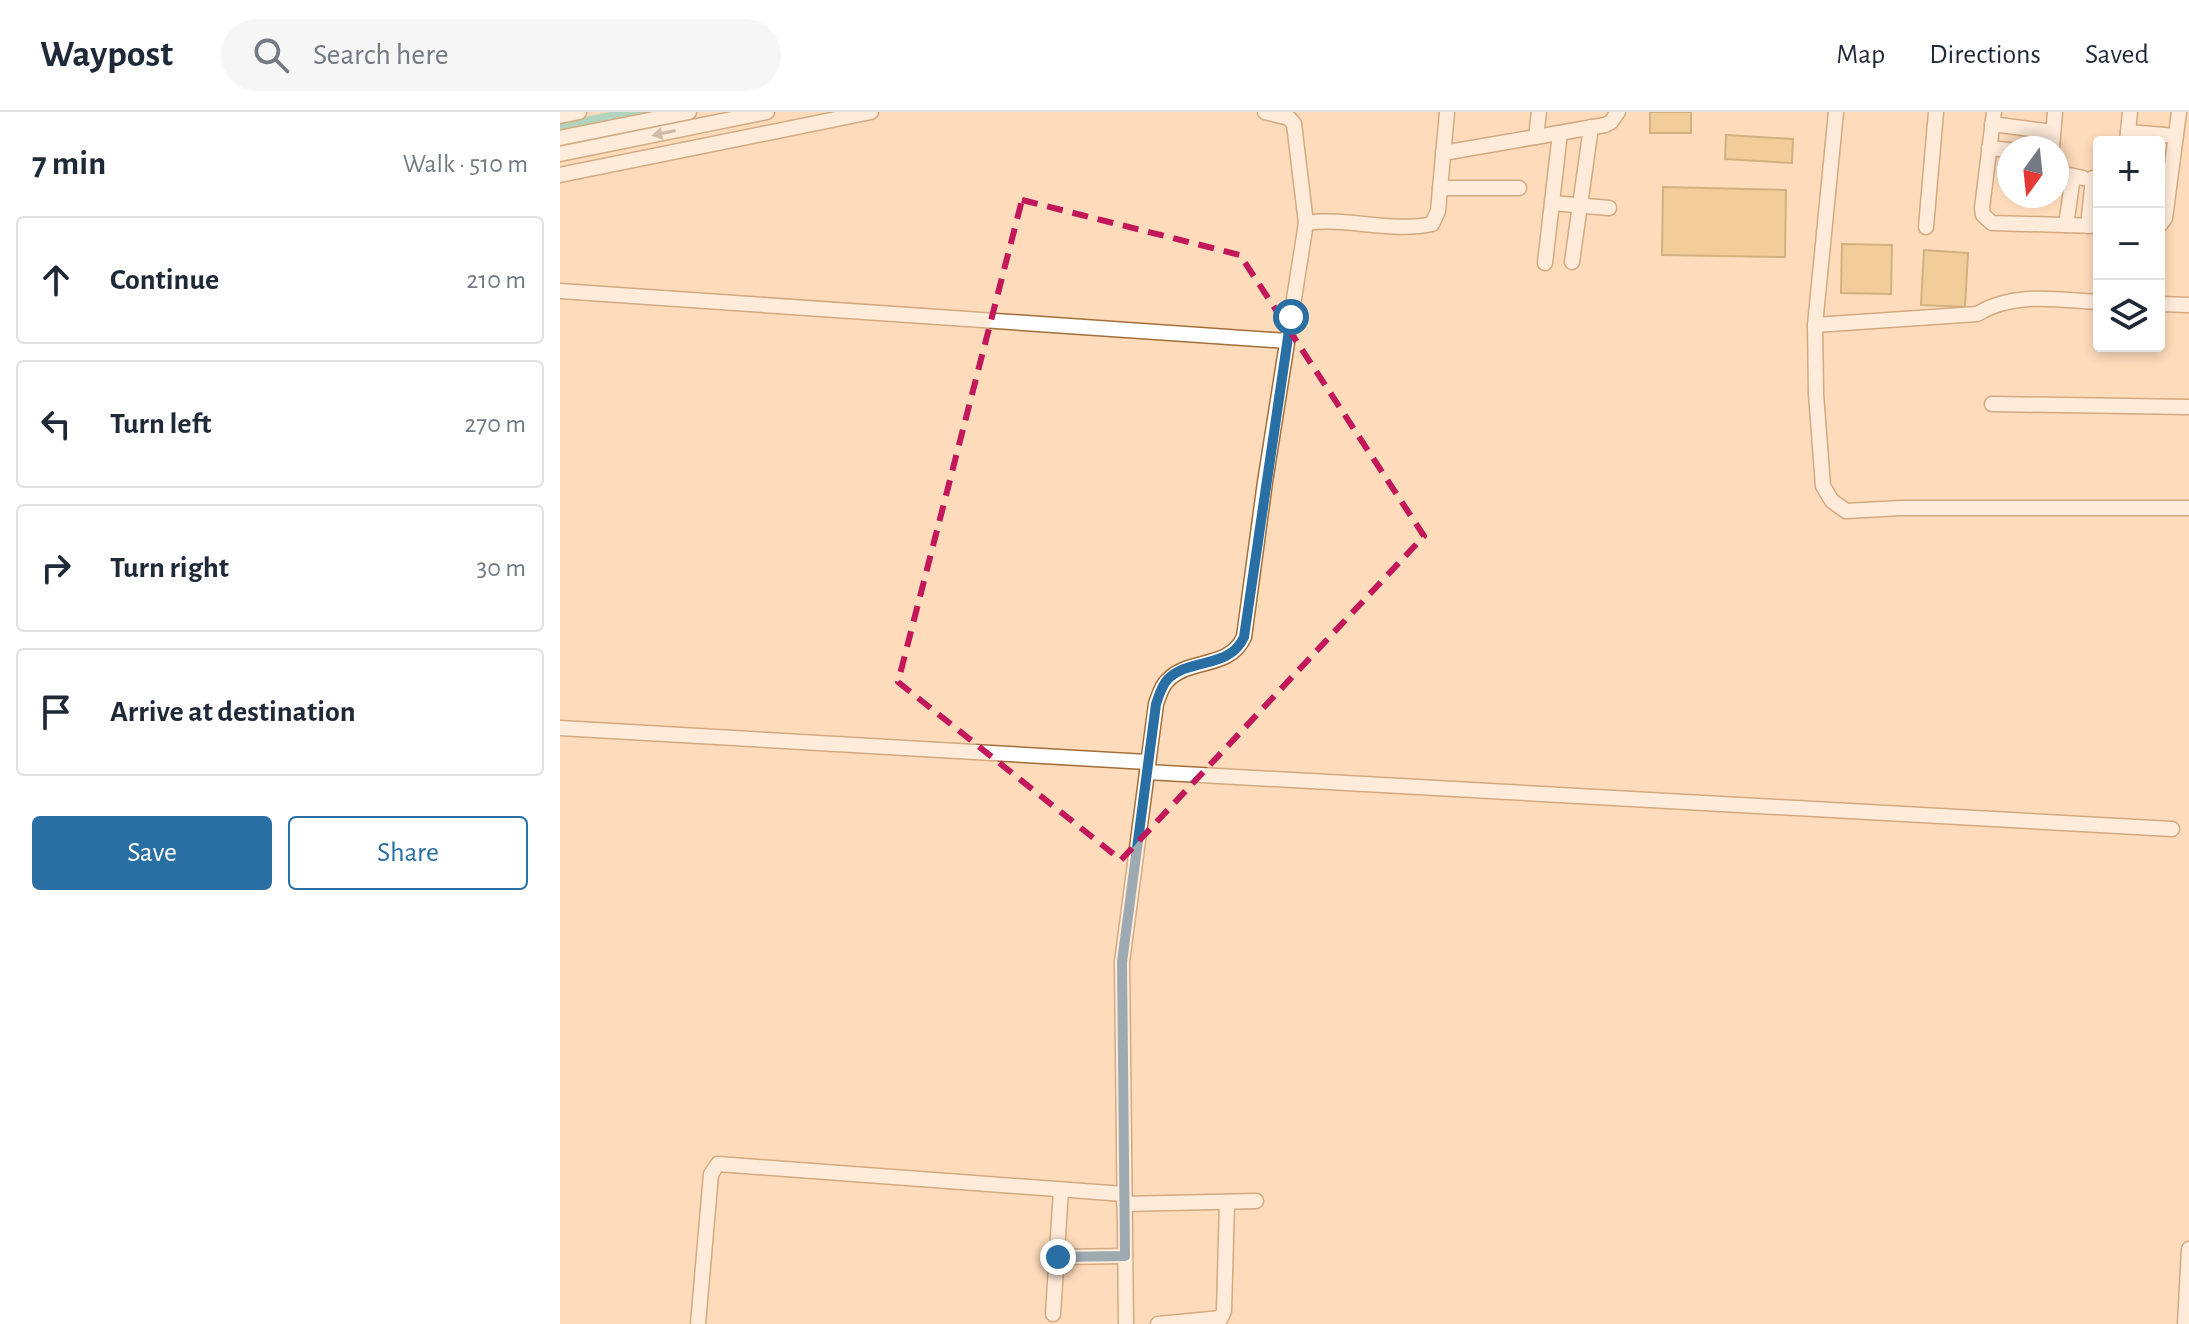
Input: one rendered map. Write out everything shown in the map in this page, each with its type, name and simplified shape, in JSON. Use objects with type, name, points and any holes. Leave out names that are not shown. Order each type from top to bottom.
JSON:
[{"type":"street","points":[[560,116],[579,112]]},
{"type":"street","points":[[560,138],[689,112]]},
{"type":"street","points":[[560,154],[767,112]]},
{"type":"street","points":[[560,175],[871,112]]},
{"type":"street","points":[[1126,1324],[1122,962],[1156,704],[1167,681],[1181,671],[1225,658],[1235,652],[1244,637],[1306,223],[1294,124],[1289,118],[1265,112]]},
{"type":"street","points":[[1306,223],[1340,221],[1413,228],[1432,224],[1438,211],[1447,112]]},
{"type":"street","points":[[1536,137],[1539,112]]},
{"type":"street","points":[[1443,153],[1591,127],[1611,122],[1618,112]]},
{"type":"street","points":[[1836,112],[1815,325],[1823,486],[1832,501],[1846,511],[2189,508]]},
{"type":"street","points":[[1926,227],[1936,112]]},
{"type":"street","points":[[2053,136],[2055,112]]},
{"type":"street","points":[[2128,136],[2130,112]]},
{"type":"street","points":[[2165,218],[2166,156],[2176,136],[2179,112]]},
{"type":"street","points":[[2053,132],[1993,118],[1982,208],[1992,223],[2093,226]]},
{"type":"street","points":[[1572,262],[1591,127]]},
{"type":"street","points":[[1545,263],[1560,133]]},
{"type":"street","points":[[2165,136],[2176,136]]},
{"type":"street","points":[[1989,148],[1997,149]]},
{"type":"street","points":[[2069,175],[2093,178]]},
{"type":"street","points":[[2066,225],[2073,177]]},
{"type":"street","points":[[1440,188],[1519,188]]},
{"type":"street","points":[[1552,203],[1609,208]]},
{"type":"street","points":[[560,291],[1287,341]]},
{"type":"street","points":[[1815,325],[1977,314],[1994,304],[2016,298],[2093,302]]},
{"type":"street","points":[[2165,304],[2189,305]]},
{"type":"street","points":[[1992,404],[2189,407]]},
{"type":"street","points":[[560,728],[2172,829]]},
{"type":"street","points":[[698,1324],[711,1174],[718,1164],[1061,1190],[1124,1199],[1256,1201]]},
{"type":"street","points":[[1053,1314],[1061,1190]]},
{"type":"street","points":[[1158,1324],[1223,1319],[1227,1202]]},
{"type":"street","points":[[2185,1324],[2189,1249]]},
{"type":"street","points":[[1058,1257],[1125,1256]]},
{"type":"highlighted area","points":[[1022,200],[1240,255],[1424,536],[1121,860],[898,682]]},
{"type":"building","points":[[1650,112],[1691,112],[1691,133],[1650,133]]},
{"type":"building","points":[[1726,135],[1793,139],[1792,163],[1725,159]]},
{"type":"building","points":[[1663,187],[1786,190],[1785,257],[1662,255]]},
{"type":"building","points":[[1842,244],[1892,245],[1891,294],[1841,293]]},
{"type":"building","points":[[1924,250],[1968,253],[1965,307],[1921,305]]},
{"type":"waterway","points":[[560,129],[646,112]]},
{"type":"route","points":[[1058,1257],[1125,1256],[1122,962],[1156,704],[1167,681],[1181,671],[1225,658],[1235,652],[1244,637],[1291,317]]}]
